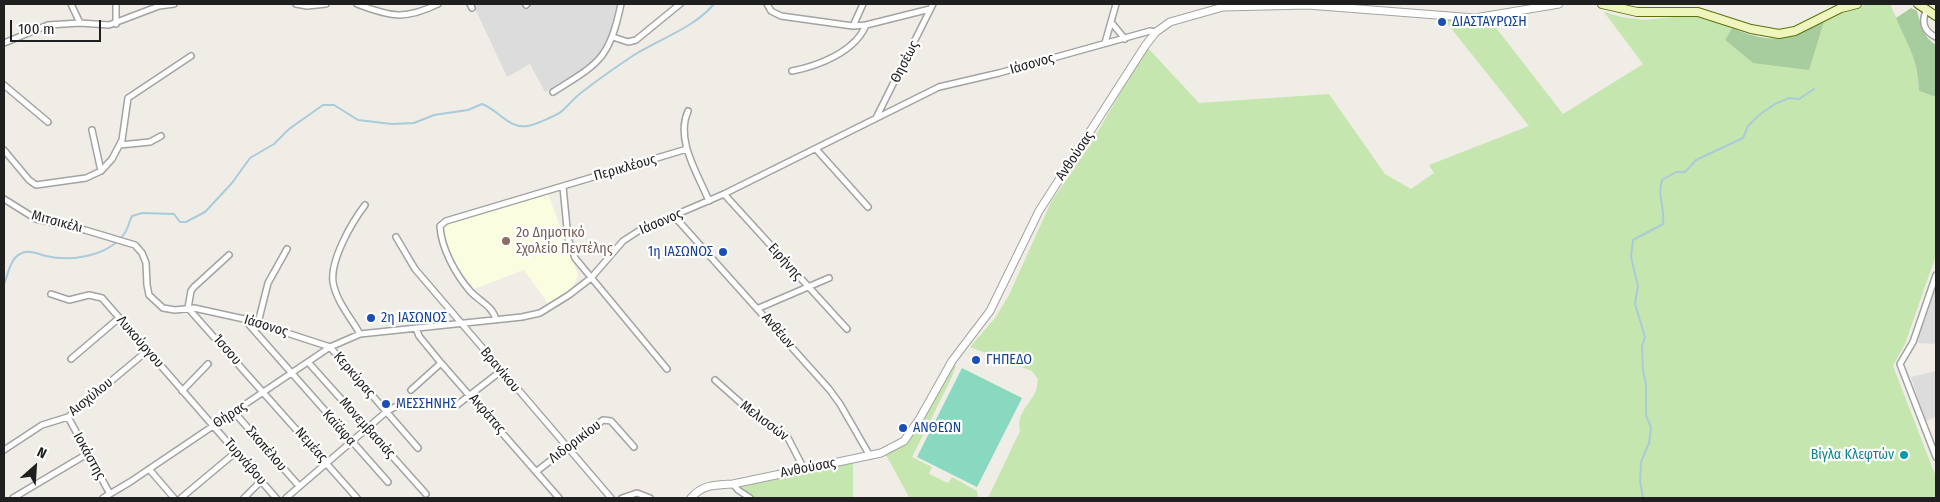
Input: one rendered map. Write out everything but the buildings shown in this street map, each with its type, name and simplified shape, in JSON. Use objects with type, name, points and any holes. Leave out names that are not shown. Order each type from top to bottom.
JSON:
[{"type":"main road","points":[[1602,4],[1637,12],[1698,12],[1751,28],[1779,34],[1801,28],[1841,8],[1856,4]]},
{"type":"main road","points":[[1918,4],[1936,16]]},
{"type":"street","points":[[72,4],[80,23]]},
{"type":"street","points":[[116,4],[116,24]]},
{"type":"street","points":[[4,43],[40,27],[80,23],[96,25],[116,24],[159,6],[174,4]]},
{"type":"street","points":[[296,4],[312,6],[326,4]]},
{"type":"street","points":[[358,4],[392,14],[407,16],[438,4]]},
{"type":"street","points":[[553,92],[598,63],[613,37],[621,4]]},
{"type":"street","points":[[613,37],[628,42],[636,40],[680,4]]},
{"type":"street","points":[[767,4],[771,11],[781,16],[853,26],[866,25],[932,6]]},
{"type":"street","points":[[853,26],[863,4]]},
{"type":"street","points":[[1105,43],[1116,4]]},
{"type":"street","name":"Ανθούσας","points":[[691,498],[697,492],[710,485],[733,484],[870,456],[892,449],[910,434],[952,361],[990,311],[1043,205],[1094,128],[1133,64],[1156,32],[1178,18],[1217,8],[1331,5],[1475,18],[1558,4]]},
{"type":"street","name":"Θησέως","points":[[876,119],[932,6]]},
{"type":"street","points":[[1927,9],[1922,18],[1923,25],[1930,34],[1936,37]]},
{"type":"street","points":[[1112,22],[1125,39]]},
{"type":"street","points":[[792,71],[819,65],[833,58],[856,40],[866,25]]},
{"type":"street","name":"Ιάσονος","points":[[127,242],[139,248],[145,258],[146,285],[153,301],[168,310],[194,308],[244,319],[330,347],[360,334],[496,320],[540,313],[556,305],[591,278],[623,241],[640,230],[724,194],[939,87],[1125,39],[1150,30],[1156,32]]},
{"type":"street","points":[[4,150],[36,185],[86,178],[101,171],[120,145],[128,98],[191,56]]},
{"type":"street","points":[[4,85],[48,122]]},
{"type":"street","points":[[688,111],[684,120],[687,149],[709,201]]},
{"type":"street","points":[[92,130],[101,171]]},
{"type":"street","points":[[120,145],[150,142],[161,136]]},
{"type":"street","points":[[816,148],[868,206]]},
{"type":"street","name":"Περικλέους","points":[[496,320],[493,311],[472,292],[450,260],[440,233],[440,226],[446,221],[687,149]]},
{"type":"street","points":[[563,187],[568,238],[575,258],[667,369]]},
{"type":"street","name":"Ειρήνης","points":[[724,194],[846,329]]},
{"type":"street","name":"Μιτσικέλι","points":[[4,199],[36,219],[127,242]]},
{"type":"street","points":[[360,334],[339,299],[333,282],[345,236],[352,222],[366,205]]},
{"type":"street","name":"Ανθέων","points":[[674,216],[759,308],[840,404],[870,456]]},
{"type":"street","name":"Βρανίκου","points":[[396,237],[415,269],[611,498]]},
{"type":"street","points":[[258,323],[268,283],[287,249]]},
{"type":"street","points":[[188,308],[191,291],[194,287],[229,255]]},
{"type":"street","points":[[1936,276],[1913,342],[1900,364],[1936,457]]},
{"type":"street","points":[[759,308],[829,278]]},
{"type":"street","name":"Λυκούργου","points":[[51,294],[70,300],[89,295],[99,296],[213,426]]},
{"type":"street","name":"Ίσσου","points":[[188,308],[264,392]]},
{"type":"street","points":[[71,359],[119,318]]},
{"type":"street","name":"Καϊάφα","points":[[244,319],[290,374],[388,482]]},
{"type":"street","name":"Ακράτας","points":[[416,328],[419,336],[441,363],[559,498]]},
{"type":"street","name":"Θήρας","points":[[103,498],[149,470],[330,347]]},
{"type":"street","name":"Κερκύρας","points":[[330,347],[418,448]]},
{"type":"street","name":"Αισχύλου","points":[[4,450],[42,425],[68,417],[147,351]]},
{"type":"street","name":"Μονεμβασιάς","points":[[308,362],[426,494]]},
{"type":"street","points":[[411,390],[441,363]]},
{"type":"street","points":[[182,391],[208,364]]},
{"type":"street","points":[[286,498],[386,412],[410,400],[457,405],[501,371]]},
{"type":"street","name":"Μελισσών","points":[[715,380],[751,412],[787,436],[804,469]]},
{"type":"street","name":"Νεμέας","points":[[264,392],[357,498]]},
{"type":"street","name":"Σκοπέλου","points":[[234,412],[299,486]]},
{"type":"street","name":"Ιοκάστης","points":[[68,417],[110,494]]},
{"type":"street","name":"Λιδορικίου","points":[[537,471],[603,420],[607,420],[634,447]]},
{"type":"street","name":"Τυρνάβου","points":[[213,426],[276,498]]},
{"type":"street","points":[[181,498],[236,452]]},
{"type":"street","points":[[13,498],[87,454]]},
{"type":"street","points":[[149,470],[174,498]]},
{"type":"street","points":[[244,498],[262,481]]},
{"type":"street","points":[[733,484],[750,498]]},
{"type":"street","points":[[622,498],[637,493],[650,498]]},
{"type":"shaded area","points":[[473,4],[617,4],[608,40],[600,55],[591,65],[545,92],[530,64],[507,77]]},
{"type":"shaded area","name":"2ο Δημοτικό Σχολείο Πεντέλης","points":[[548,194],[578,275],[574,285],[549,305],[524,270],[474,289],[451,257],[441,224]]},
{"type":"shaded area","points":[[1936,288],[1936,344],[1918,343],[1922,317]]},
{"type":"shaded area","points":[[1936,371],[1936,417],[1925,421],[1911,377]]},
{"type":"green space","points":[[1869,4],[1890,4],[1913,57],[1919,91],[1936,97],[1936,255],[1905,344],[1893,366],[1936,477],[1936,498],[988,498],[1020,431],[1021,416],[1035,393],[1038,379],[1032,371],[970,347],[995,318],[1009,295],[1051,202],[1090,145],[1147,47],[1199,103],[1329,94],[1385,174],[1411,189],[1434,173],[1429,165],[1529,126],[1442,17],[1470,21],[1490,20],[1563,114],[1643,64],[1604,12],[1621,17],[1645,20],[1693,15],[1732,28],[1725,40],[1753,63],[1820,28],[1825,18]]},
{"type":"green space","points":[[1911,8],[1917,11],[1925,34],[1936,45],[1936,97],[1919,91],[1917,70],[1896,18]]},
{"type":"green space","points":[[1825,18],[1809,70],[1753,63],[1725,40],[1732,28],[1759,37],[1780,38],[1791,36]]},
{"type":"green space","points":[[954,364],[956,366],[951,379],[912,457],[932,467],[929,474],[948,483],[952,477],[977,491],[978,497],[907,498],[909,497],[886,455],[900,447],[910,437]]},
{"type":"green space","points":[[962,368],[1022,398],[977,487],[917,457]]},
{"type":"green space","points":[[853,463],[853,498],[755,498],[738,486]]},
{"type":"waterway","points":[[4,284],[14,260],[23,253],[30,252],[56,258],[89,256],[109,248],[117,242],[125,232],[132,216],[142,213],[174,214],[180,222],[186,222],[205,212],[232,183],[250,158],[274,144],[289,129],[323,105],[334,105],[358,120],[392,124],[414,123],[434,115],[468,110],[482,104],[515,125],[528,126],[560,113],[579,94],[608,73],[644,49],[697,20],[714,4]]},
{"type":"waterway","points":[[1643,498],[1640,481],[1641,462],[1649,443],[1651,428],[1646,415],[1646,384],[1643,371],[1642,346],[1645,337],[1635,304],[1638,286],[1631,257],[1633,240],[1663,224],[1660,192],[1662,180],[1676,172],[1685,172],[1696,160],[1743,138],[1748,126],[1759,115],[1775,104],[1789,98],[1799,99],[1814,89]]},
{"type":"place","name":"ΔΙΑΣΤΑΥΡΩΣΗ","points":[[1442,22]]},
{"type":"place","name":"2ο Δημοτικό Σχολείο Πεντέλης","points":[[506,241]]},
{"type":"place","name":"1η ΙΑΣΩΝΟΣ","points":[[723,252]]},
{"type":"place","name":"2η ΙΑΣΩΝΟΣ","points":[[371,318]]},
{"type":"place","name":"ΓΗΠΕΔΟ","points":[[976,360]]},
{"type":"place","name":"ΜΕΣΣΗΝΗΣ","points":[[386,404]]},
{"type":"place","name":"ΑΝΘΕΩΝ","points":[[903,428]]},
{"type":"place","name":"Βίγλα Κλεφτών","points":[[1904,455]]}]
